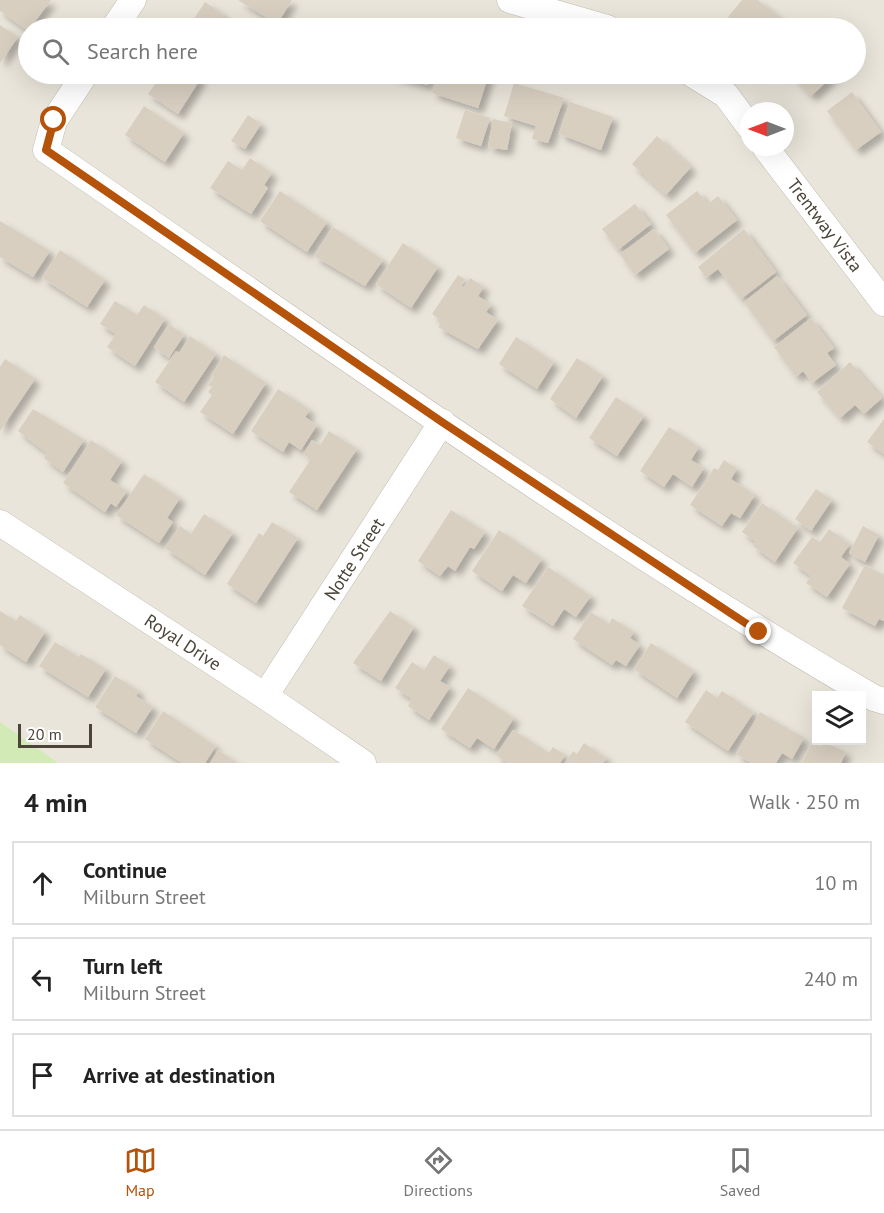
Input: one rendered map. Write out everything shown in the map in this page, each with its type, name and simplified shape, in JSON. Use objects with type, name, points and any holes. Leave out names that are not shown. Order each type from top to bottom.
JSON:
[{"type":"street","points":[[121,18],[133,0]]},
{"type":"street","points":[[510,0],[580,18]]},
{"type":"street","points":[[78,84],[54,120],[46,150],[442,422],[759,632],[874,698],[884,701]]},
{"type":"street","points":[[708,84],[726,95],[740,114]]},
{"type":"street","name":"Trentway Vista","points":[[772,156],[884,303]]},
{"type":"street","name":"Notte Street","points":[[265,696],[442,422]]},
{"type":"street","name":"Royal Drive","points":[[0,523],[265,696],[363,763]]},
{"type":"shaded area","points":[[0,0],[884,0],[884,763],[0,763]]},
{"type":"green space","points":[[0,722],[58,763],[0,763]]},
{"type":"building","points":[[0,0],[51,0],[38,18],[18,18],[18,24],[0,11]]},
{"type":"building","points":[[238,0],[292,0],[281,18],[267,18]]},
{"type":"building","points":[[742,0],[758,0],[780,18],[729,18]]},
{"type":"building","points":[[205,2],[224,15],[222,18],[195,18]]},
{"type":"building","points":[[0,25],[18,37],[0,63]]},
{"type":"building","points":[[155,84],[197,84],[178,114],[148,94]]},
{"type":"building","points":[[435,84],[486,84],[478,108],[432,93]]},
{"type":"building","points":[[514,84],[564,98],[548,143],[532,139],[536,126],[504,116]]},
{"type":"building","points":[[800,84],[824,84],[811,96]]},
{"type":"building","points":[[852,92],[881,132],[856,150],[827,111]]},
{"type":"building","points":[[570,102],[613,117],[601,150],[559,134]]},
{"type":"building","points":[[144,106],[184,133],[165,162],[125,135]]},
{"type":"building","points":[[465,110],[490,118],[481,146],[456,138]]},
{"type":"building","points":[[248,115],[261,124],[245,149],[231,141]]},
{"type":"building","points":[[493,119],[512,123],[507,150],[488,147]]},
{"type":"building","points":[[657,136],[691,167],[666,195],[632,164]]},
{"type":"building","points":[[250,158],[272,173],[264,185],[268,188],[251,214],[210,188],[228,161],[242,170]]},
{"type":"building","points":[[280,191],[327,222],[307,252],[260,221]]},
{"type":"building","points":[[697,191],[708,204],[718,196],[737,220],[695,253],[666,215]]},
{"type":"building","points":[[635,204],[651,224],[618,250],[602,229]]},
{"type":"building","points":[[0,221],[50,251],[33,277],[0,257]]},
{"type":"building","points":[[333,227],[383,260],[365,286],[314,256]]},
{"type":"building","points":[[654,229],[669,249],[635,275],[620,254]]},
{"type":"building","points":[[744,229],[776,272],[741,299],[718,269],[706,278],[698,267]]},
{"type":"building","points":[[403,243],[438,267],[411,308],[376,284]]},
{"type":"building","points":[[60,250],[105,280],[87,307],[42,278]]},
{"type":"building","points":[[458,275],[465,279],[461,286],[464,287],[470,278],[484,287],[478,296],[491,305],[486,312],[498,320],[478,349],[438,327],[442,321],[432,314]]},
{"type":"building","points":[[777,276],[807,315],[773,341],[744,302]]},
{"type":"building","points":[[115,301],[137,315],[144,305],[165,319],[135,366],[107,347],[116,334],[100,324]]},
{"type":"building","points":[[811,318],[834,348],[827,353],[836,365],[812,383],[803,371],[796,377],[774,347]]},
{"type":"building","points":[[169,324],[184,335],[169,358],[154,347]]},
{"type":"building","points":[[190,336],[216,354],[184,402],[155,382],[176,351],[179,353]]},
{"type":"building","points":[[516,337],[554,362],[537,389],[499,364]]},
{"type":"building","points":[[224,355],[266,383],[233,434],[200,412],[212,395],[208,392],[212,387],[208,385]]},
{"type":"building","points":[[577,358],[603,376],[576,418],[550,399]]},
{"type":"building","points":[[5,359],[35,379],[0,431],[0,367]]},
{"type":"building","points":[[850,362],[882,398],[864,414],[855,405],[840,418],[817,392]]},
{"type":"building","points":[[278,389],[310,410],[305,417],[317,425],[301,450],[289,442],[283,452],[251,431]]},
{"type":"building","points":[[616,397],[644,416],[617,456],[589,438]]},
{"type":"building","points":[[33,409],[84,440],[63,472],[44,458],[47,453],[18,431]]},
{"type":"building","points":[[884,419],[884,454],[867,442]]},
{"type":"building","points":[[669,427],[699,447],[691,460],[704,468],[692,487],[673,474],[664,487],[640,471]]},
{"type":"building","points":[[329,431],[357,449],[317,510],[289,492],[311,459],[303,454],[312,440],[320,445]]},
{"type":"building","points":[[91,440],[122,461],[110,480],[127,491],[116,507],[111,503],[105,512],[63,483]]},
{"type":"building","points":[[724,460],[737,469],[731,479],[755,495],[740,518],[731,513],[722,526],[690,505],[714,468],[718,470]]},
{"type":"building","points":[[144,474],[180,498],[167,518],[173,522],[159,543],[116,515]]},
{"type":"building","points":[[816,489],[832,500],[811,531],[795,519]]},
{"type":"building","points":[[762,503],[798,528],[775,562],[753,546],[756,542],[742,532]]},
{"type":"building","points":[[451,510],[485,532],[474,549],[470,547],[455,571],[448,566],[440,576],[418,561]]},
{"type":"building","points":[[204,514],[233,533],[205,575],[165,548],[180,526],[191,534]]},
{"type":"building","points":[[272,522],[298,538],[256,603],[227,584],[259,533],[263,536]]},
{"type":"building","points":[[863,526],[879,535],[865,562],[849,553]]},
{"type":"building","points":[[829,529],[850,544],[841,557],[850,564],[827,597],[806,583],[811,576],[793,563],[812,537],[820,542]]},
{"type":"building","points":[[499,530],[542,559],[526,583],[513,575],[502,591],[472,571]]},
{"type":"building","points":[[865,565],[884,575],[884,621],[879,619],[875,626],[842,608]]},
{"type":"building","points":[[548,567],[591,596],[576,617],[564,609],[553,626],[522,606]]},
{"type":"building","points":[[0,611],[16,621],[20,615],[45,632],[26,662],[0,645]]},
{"type":"building","points":[[390,611],[414,627],[381,681],[353,663]]},
{"type":"building","points":[[591,612],[609,624],[612,618],[634,632],[630,638],[640,645],[626,666],[616,660],[612,665],[573,639]]},
{"type":"building","points":[[55,642],[79,657],[81,654],[106,669],[88,697],[39,666]]},
{"type":"building","points":[[651,643],[694,671],[677,698],[634,669]]},
{"type":"building","points":[[434,655],[450,666],[440,681],[450,687],[429,720],[408,706],[412,699],[395,688],[412,662],[424,670]]},
{"type":"building","points":[[115,676],[139,691],[136,696],[153,707],[136,733],[95,707]]},
{"type":"building","points":[[468,688],[514,718],[494,749],[477,738],[470,748],[441,729]]},
{"type":"building","points":[[706,690],[717,698],[722,691],[754,712],[728,751],[685,722]]},
{"type":"building","points":[[163,711],[216,746],[205,763],[182,763],[145,739]]},
{"type":"building","points":[[760,712],[804,738],[792,759],[782,753],[776,763],[751,763],[736,754]]},
{"type":"building","points":[[513,730],[549,753],[553,747],[565,755],[560,763],[508,763],[496,755]]},
{"type":"building","points":[[812,742],[812,745],[830,745],[846,752],[841,763],[802,763]]},
{"type":"building","points":[[584,743],[607,758],[603,763],[565,763],[573,751],[577,754]]},
{"type":"building","points":[[218,750],[237,763],[210,763]]},
{"type":"route","points":[[54,120],[46,150],[442,422],[759,632]]}]
